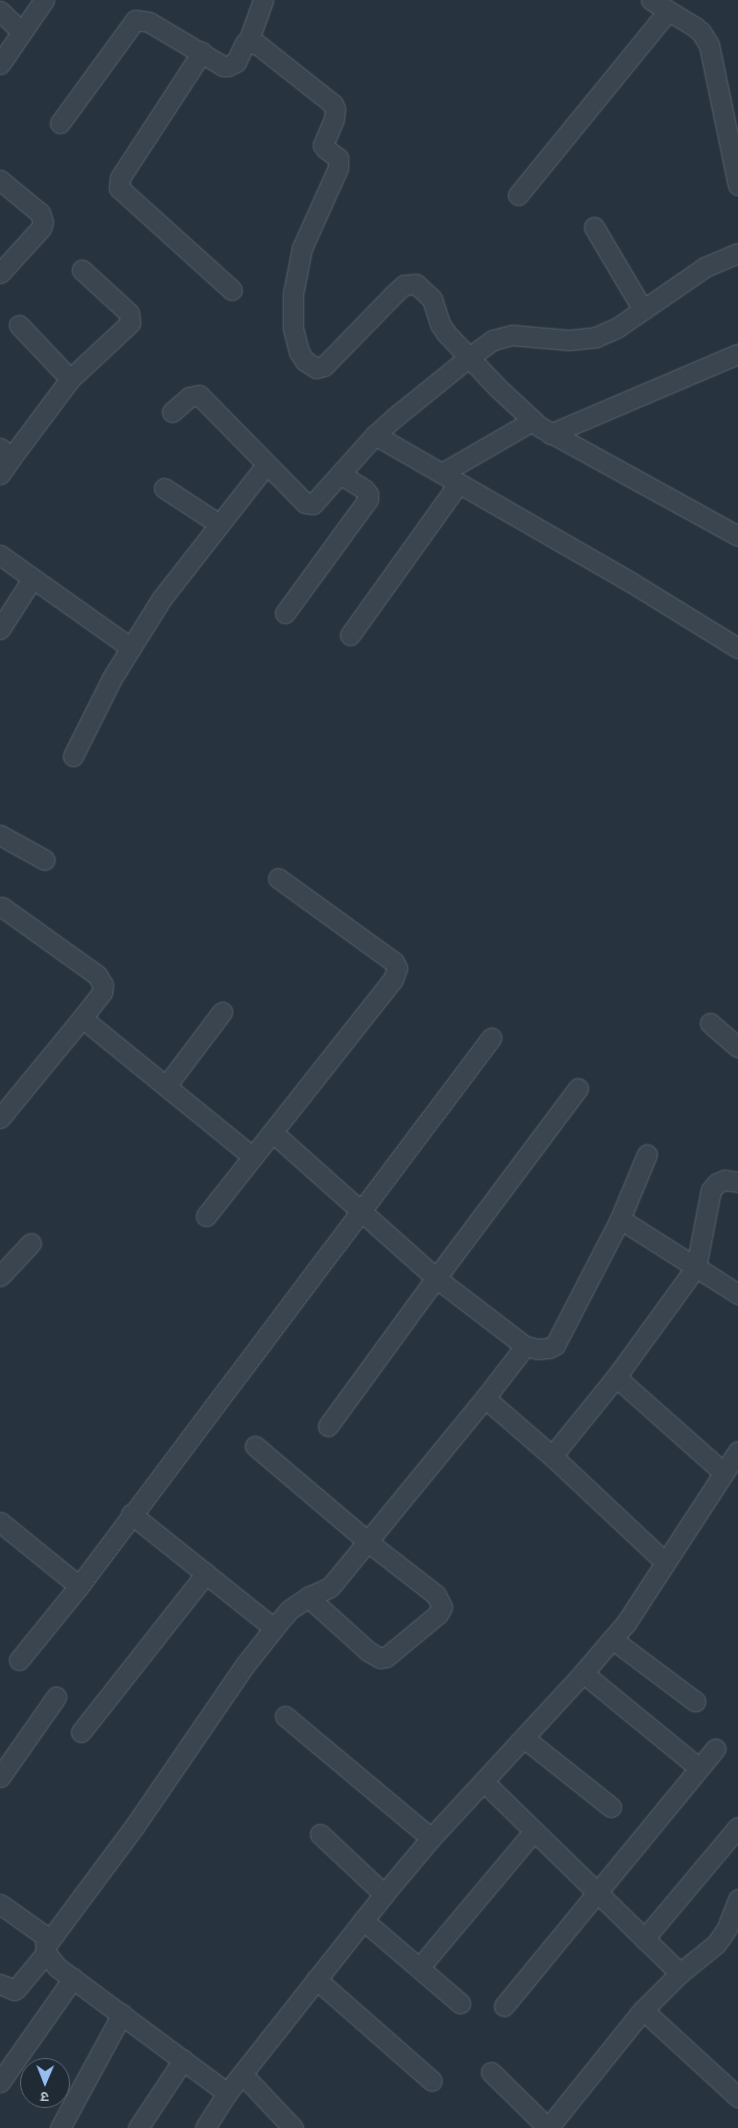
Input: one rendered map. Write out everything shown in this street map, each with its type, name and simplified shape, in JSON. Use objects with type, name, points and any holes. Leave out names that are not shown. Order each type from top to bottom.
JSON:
[{"type":"street","points":[[0,64],[44,0]]},
{"type":"street","points":[[60,123],[135,20],[149,22],[223,66],[228,66],[236,62],[242,47],[248,42],[264,0]]},
{"type":"street","points":[[651,0],[667,12],[695,27],[709,44],[738,185]]},
{"type":"street","points":[[0,11],[22,32]]},
{"type":"street","points":[[518,195],[667,12]]},
{"type":"street","points":[[248,42],[257,44],[333,104],[335,109],[334,119],[323,145],[326,150],[338,158],[338,168],[302,248],[293,294],[293,328],[297,346],[305,361],[316,368],[324,366],[395,293],[404,285],[416,284],[432,299],[443,330],[468,358],[532,421],[550,434],[738,536]]},
{"type":"street","points":[[202,52],[120,178],[119,188],[232,290]]},
{"type":"street","points":[[0,180],[40,213],[43,222],[41,228],[0,273]]},
{"type":"street","points":[[594,227],[643,310]]},
{"type":"street","points":[[172,412],[188,396],[199,395],[305,503],[316,503],[375,435],[468,358],[493,340],[505,336],[569,340],[596,337],[618,327],[704,267],[738,253]]},
{"type":"street","points":[[0,474],[6,453],[70,379],[130,323],[129,312],[82,270]]},
{"type":"street","points":[[19,325],[70,379]]},
{"type":"street","points":[[550,434],[738,354]]},
{"type":"street","points":[[442,473],[532,421]]},
{"type":"street","points":[[375,435],[630,581],[738,648]]},
{"type":"street","points":[[73,756],[101,698],[130,647],[162,598],[266,465]]},
{"type":"street","points":[[285,613],[368,499],[368,494],[364,489],[340,474]]},
{"type":"street","points":[[350,635],[458,484]]},
{"type":"street","points":[[164,488],[219,524]]},
{"type":"street","points":[[0,555],[130,647]]},
{"type":"street","points":[[0,629],[32,579]]},
{"type":"street","points":[[0,835],[45,860]]},
{"type":"street","points":[[206,1216],[393,980],[397,968],[394,962],[278,878]]},
{"type":"street","points":[[0,1118],[82,1018],[102,992],[103,985],[101,978],[2,907]]},
{"type":"street","points":[[166,1086],[222,1012]]},
{"type":"street","points":[[82,1018],[253,1157]]},
{"type":"street","points":[[710,1023],[738,1047]]},
{"type":"street","points":[[19,1660],[79,1586],[131,1514],[362,1213],[491,1038]]},
{"type":"street","points":[[328,1426],[578,1088]]},
{"type":"street","points":[[273,1133],[436,1278],[525,1346],[538,1349],[549,1348],[555,1345],[620,1218],[648,1154]]},
{"type":"street","points":[[552,1456],[616,1377],[696,1267],[711,1190],[717,1183],[724,1180],[738,1182]]},
{"type":"street","points":[[620,1218],[738,1294]]},
{"type":"street","points":[[0,1276],[31,1243]]},
{"type":"street","points":[[0,1984],[14,1990],[18,1988],[136,1824],[240,1672],[274,1628],[289,1610],[308,1597],[330,1587],[485,1398],[525,1346]]},
{"type":"street","points":[[616,1377],[724,1473]]},
{"type":"street","points":[[485,1398],[552,1456],[664,1561]]},
{"type":"street","points":[[255,1446],[368,1542],[436,1595],[442,1606],[438,1614],[386,1656],[380,1658],[368,1651],[308,1597]]},
{"type":"street","points":[[205,2128],[227,2093],[384,1894],[431,1838],[583,1674],[612,1639],[644,1596],[664,1561],[738,1451]]},
{"type":"street","points":[[131,1514],[274,1628]]},
{"type":"street","points":[[0,1522],[79,1586]]},
{"type":"street","points":[[81,1732],[206,1573]]},
{"type":"street","points":[[612,1639],[695,1701]]},
{"type":"street","points":[[583,1674],[699,1768]]},
{"type":"street","points":[[0,1777],[56,1697]]},
{"type":"street","points":[[285,1716],[431,1838]]},
{"type":"street","points":[[524,1738],[611,1807]]},
{"type":"street","points":[[504,2006],[595,1892],[715,1749]]},
{"type":"street","points":[[484,1782],[680,1973]]},
{"type":"street","points":[[644,1939],[738,1827]]},
{"type":"street","points":[[419,1968],[534,1831]]},
{"type":"street","points":[[320,1834],[384,1894]]},
{"type":"street","points":[[0,1904],[45,1936],[50,1960],[227,2093]]},
{"type":"street","points":[[492,2072],[548,2128],[643,2010],[680,1973],[716,1944],[727,1928],[737,1906]]},
{"type":"street","points":[[363,1920],[460,2003]]},
{"type":"street","points":[[0,2082],[73,1978]]},
{"type":"street","points":[[316,1979],[432,2081]]},
{"type":"street","points":[[643,2010],[738,2097]]},
{"type":"street","points":[[60,2128],[122,2014]]},
{"type":"street","points":[[138,2128],[183,2060]]},
{"type":"street","points":[[243,2075],[293,2128]]}]
